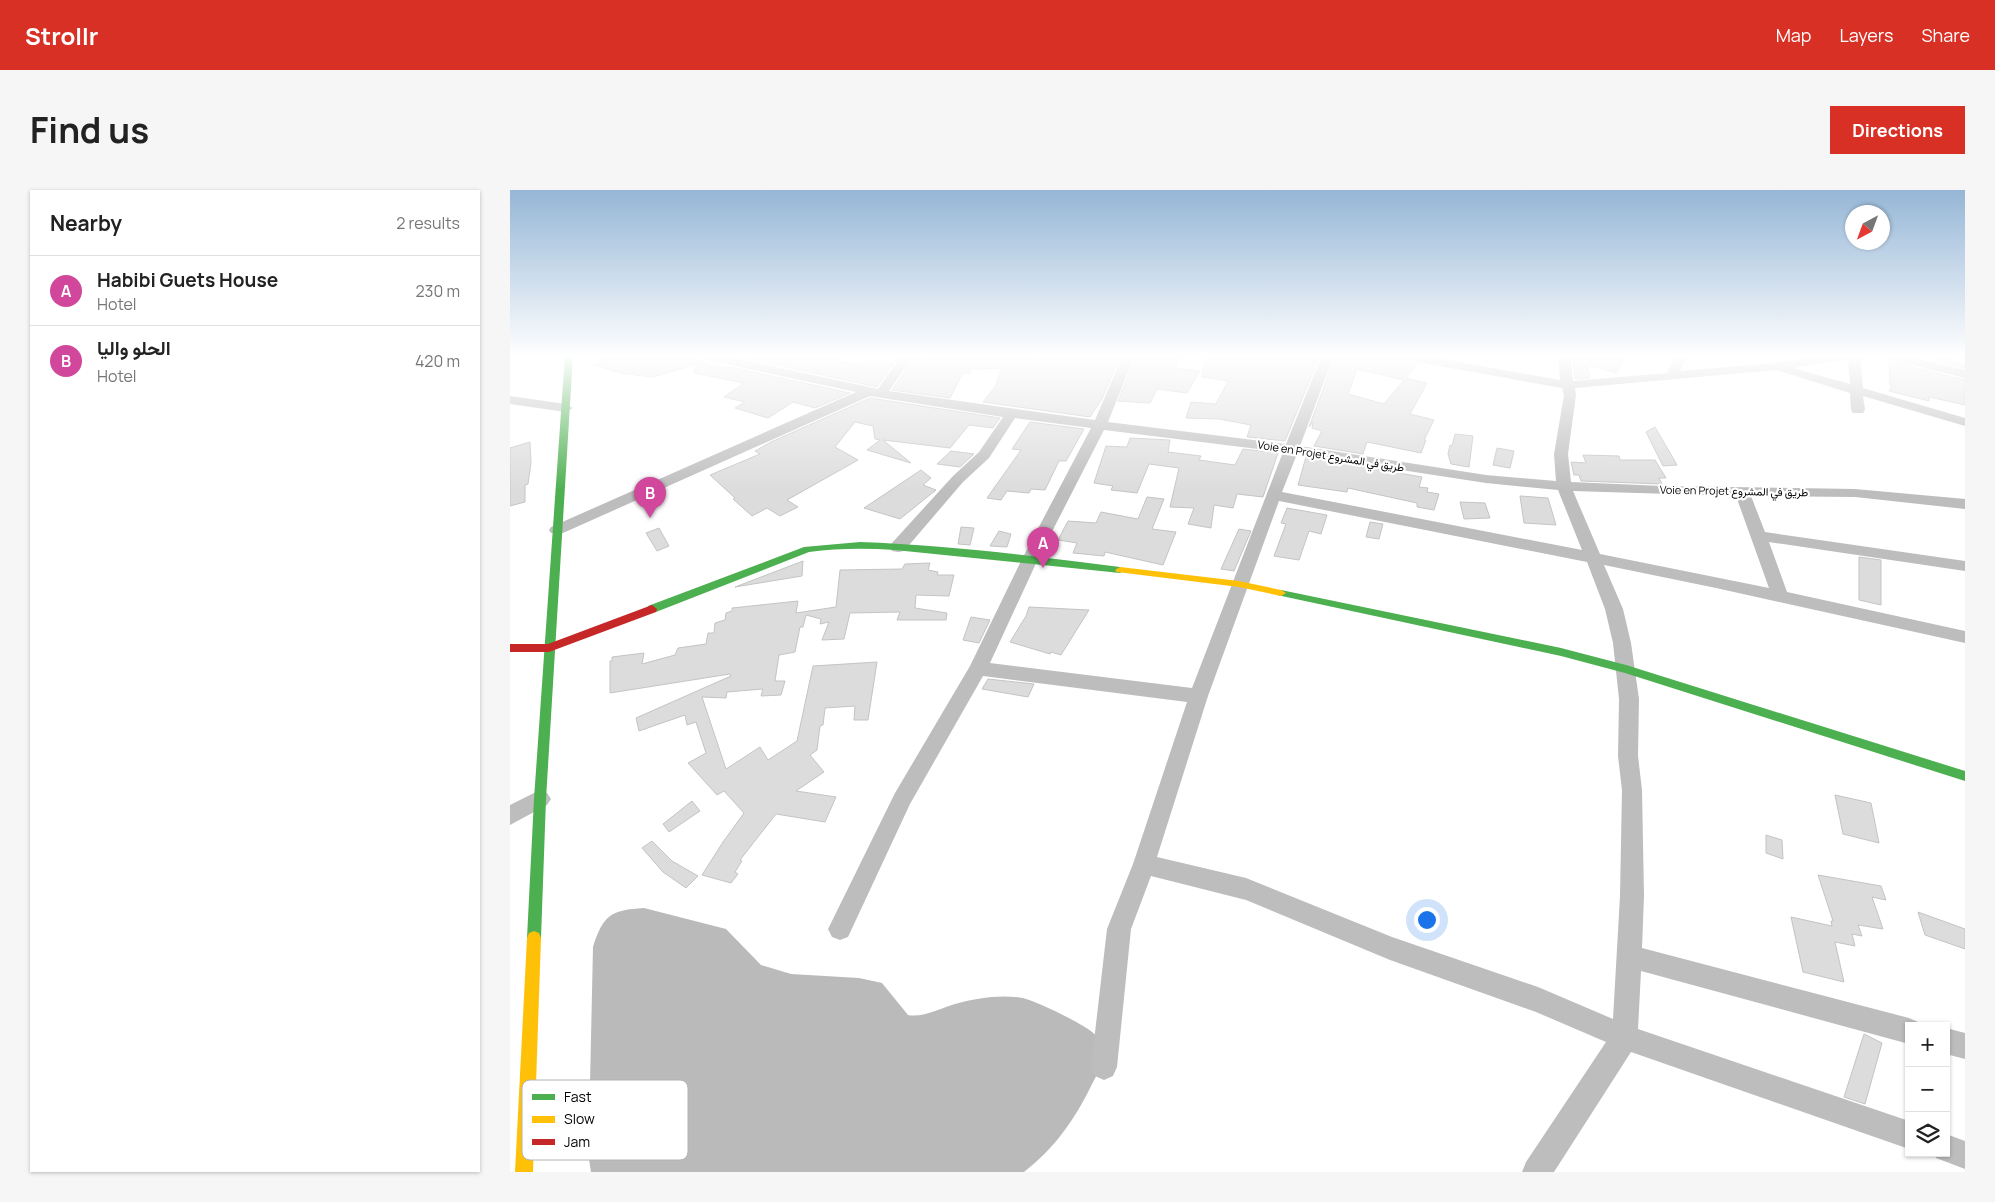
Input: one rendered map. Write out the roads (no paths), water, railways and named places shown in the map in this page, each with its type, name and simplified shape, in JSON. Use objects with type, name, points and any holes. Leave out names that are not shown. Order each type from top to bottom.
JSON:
[{"type":"street","points":[[516,401],[566,408]]},
{"type":"street","points":[[528,1080],[540,799],[566,401]]},
{"type":"street","points":[[557,530],[855,401]]},
{"type":"street","name":"Voie en Projet طريق في المشروع","points":[[930,401],[1011,414],[1292,449],[1486,479],[1564,486],[1855,493],[1965,504]]},
{"type":"street","points":[[840,929],[902,799],[978,668],[1030,559],[1100,424],[1110,401]]},
{"type":"street","points":[[1104,1067],[1119,929],[1144,864],[1198,696],[1239,584],[1310,401]]},
{"type":"street","points":[[1541,1170],[1625,1037],[1633,824],[1628,756],[1629,699],[1622,643],[1614,609],[1564,486],[1561,454],[1569,401]]},
{"type":"street","points":[[1858,401],[1858,410]]},
{"type":"street","points":[[1894,401],[1965,422]]},
{"type":"street","points":[[898,547],[958,479],[984,455],[1011,414]]},
{"type":"street","points":[[1742,491],[1780,596]]},
{"type":"street","points":[[1274,495],[1780,596],[1965,637]]},
{"type":"street","points":[[1759,536],[1965,566]]},
{"type":"street","points":[[510,648],[549,648],[807,549],[833,545],[898,547],[1030,559],[1239,584],[1561,652],[1626,669],[1965,776]]},
{"type":"street","points":[[978,668],[1198,696]]},
{"type":"street","points":[[510,816],[540,799]]},
{"type":"street","points":[[1144,864],[1246,889],[1302,910],[1390,948],[1538,1000],[1625,1037],[1905,1134]]},
{"type":"street","points":[[1628,956],[1905,1030]]},
{"type":"street","points":[[1950,1042],[1965,1046]]},
{"type":"street","points":[[1950,1149],[1965,1155]]},
{"type":"place","name":"الحلو واليا","points":[[650,518]]},
{"type":"place","name":"Habibi Guets House","points":[[1043,568]]}]
